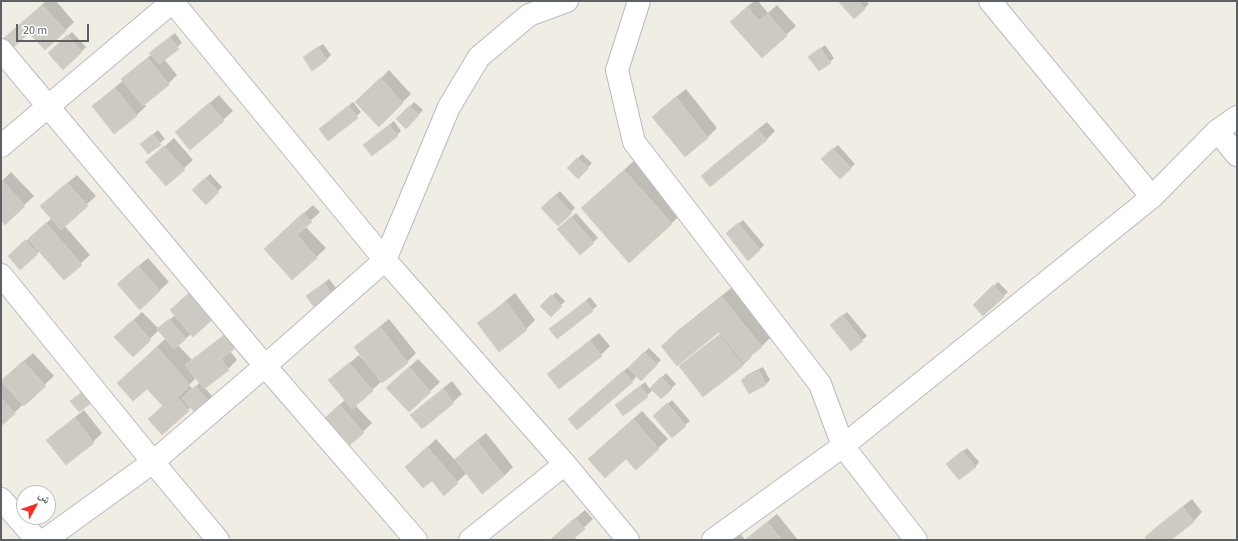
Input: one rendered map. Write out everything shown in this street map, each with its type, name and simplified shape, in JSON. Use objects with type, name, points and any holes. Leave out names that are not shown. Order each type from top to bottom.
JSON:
[{"type":"street","points":[[1,146],[49,107],[172,1],[385,260],[564,464],[628,540]]},
{"type":"street","points":[[45,540],[152,462],[265,366],[385,260],[449,107],[479,57],[529,15],[567,1]]},
{"type":"street","points":[[640,1],[617,70],[634,142],[820,384],[843,446],[916,540]]},
{"type":"street","points":[[990,1],[1152,197]]},
{"type":"street","points":[[1,50],[265,366],[416,540]]},
{"type":"street","points":[[713,540],[843,446],[1152,197],[1217,131],[1237,117]]},
{"type":"street","points":[[1217,131],[1237,155]]},
{"type":"street","points":[[1,275],[152,462],[218,540]]},
{"type":"street","points":[[470,540],[564,464]]},
{"type":"street","points":[[1,499],[37,540]]},
{"type":"building","points":[[838,1],[858,1],[865,9],[854,19]]},
{"type":"building","points":[[42,5],[66,31],[45,50],[29,33],[13,48],[4,38]]},
{"type":"building","points":[[747,7],[759,21],[768,14],[787,36],[762,58],[730,22]]},
{"type":"building","points":[[67,35],[82,52],[63,70],[48,53]]},
{"type":"building","points":[[170,37],[179,49],[159,64],[149,53]]},
{"type":"building","points":[[318,47],[327,60],[312,71],[303,57]]},
{"type":"building","points":[[820,48],[831,63],[819,71],[808,57]]},
{"type":"building","points":[[148,58],[169,85],[143,106],[121,79]]},
{"type":"building","points":[[380,78],[403,103],[379,127],[355,102]]},
{"type":"building","points":[[115,88],[137,116],[114,134],[92,106]]},
{"type":"building","points":[[676,97],[708,138],[685,157],[652,117]]},
{"type":"building","points":[[209,103],[224,121],[190,150],[175,132]]},
{"type":"building","points":[[348,106],[358,118],[328,141],[319,129]]},
{"type":"building","points":[[409,106],[419,115],[406,129],[396,119]]},
{"type":"building","points":[[389,125],[398,136],[372,156],[363,145]]},
{"type":"building","points":[[758,130],[767,140],[710,187],[701,176]]},
{"type":"building","points":[[153,134],[161,145],[148,154],[140,144]]},
{"type":"building","points":[[164,146],[185,170],[166,186],[145,162]]},
{"type":"building","points":[[833,148],[851,169],[840,179],[821,159]]},
{"type":"building","points":[[577,158],[589,168],[578,179],[567,168]]},
{"type":"building","points":[[624,170],[672,224],[629,263],[581,208]]},
{"type":"building","points":[[205,178],[219,192],[206,205],[192,190]]},
{"type":"building","points":[[2,180],[25,206],[5,225],[1,220]]},
{"type":"building","points":[[67,183],[88,206],[61,230],[40,206]]},
{"type":"building","points":[[555,195],[572,213],[558,226],[541,208]]},
{"type":"building","points":[[303,213],[312,222],[297,235],[317,258],[292,280],[264,249]]},
{"type":"building","points":[[571,217],[594,243],[580,255],[557,229]]},
{"type":"building","points":[[46,223],[82,265],[64,280],[28,239]]},
{"type":"building","points":[[738,223],[760,250],[748,261],[726,233]]},
{"type":"building","points":[[25,240],[38,254],[20,270],[8,256]]},
{"type":"building","points":[[138,266],[160,291],[140,310],[117,284]]},
{"type":"building","points":[[324,283],[332,294],[314,307],[306,296]]},
{"type":"building","points":[[993,285],[1004,297],[983,316],[973,305]]},
{"type":"building","points":[[189,293],[213,319],[193,337],[170,310]]},
{"type":"building","points":[[551,295],[562,306],[551,317],[540,306]]},
{"type":"building","points":[[722,297],[762,347],[743,362],[719,332],[677,366],[661,346]]},
{"type":"building","points":[[586,301],[593,311],[557,339],[549,329]]},
{"type":"building","points":[[506,302],[527,330],[499,352],[477,323]]},
{"type":"building","points":[[842,315],[863,341],[851,351],[830,325]]},
{"type":"building","points":[[169,319],[186,339],[174,349],[157,329]]},
{"type":"building","points":[[133,320],[151,340],[133,357],[114,337]]},
{"type":"building","points":[[380,327],[408,363],[382,383],[354,347]]},
{"type":"building","points":[[719,335],[743,366],[703,397],[679,366]]},
{"type":"building","points":[[223,336],[234,349],[221,359],[229,370],[204,389],[185,365]]},
{"type":"building","points":[[590,341],[602,356],[559,389],[547,374]]},
{"type":"building","points":[[157,347],[190,385],[177,398],[189,411],[162,435],[148,419],[163,406],[147,389],[133,401],[117,383]]},
{"type":"building","points":[[644,352],[657,365],[641,381],[628,368]]},
{"type":"building","points":[[23,361],[46,386],[24,406],[1,381]]},
{"type":"building","points":[[349,363],[373,391],[352,409],[328,380]]},
{"type":"building","points":[[409,367],[431,392],[409,412],[386,388]]},
{"type":"building","points":[[623,371],[633,382],[577,430],[568,419]]},
{"type":"building","points":[[759,371],[766,385],[749,394],[741,380]]},
{"type":"building","points":[[661,377],[672,389],[661,399],[650,388]]},
{"type":"building","points":[[195,386],[210,403],[197,415],[182,398]]},
{"type":"building","points":[[640,386],[648,397],[623,416],[615,405]]},
{"type":"building","points":[[443,389],[454,403],[422,429],[410,415]]},
{"type":"building","points":[[81,393],[90,404],[79,412],[70,401]]},
{"type":"building","points":[[1,398],[15,414],[1,426]]},
{"type":"building","points":[[667,403],[686,426],[672,438],[653,416]]},
{"type":"building","points":[[339,405],[364,433],[350,445],[325,418]]},
{"type":"building","points":[[75,418],[94,443],[66,465],[46,440]]},
{"type":"building","points":[[633,419],[659,449],[636,470],[626,459],[605,478],[588,459]]},
{"type":"building","points":[[477,441],[504,476],[482,494],[455,459]]},
{"type":"building","points":[[427,447],[458,483],[444,496],[432,481],[423,488],[405,467]]},
{"type":"building","points":[[962,451],[976,467],[959,480],[946,464]]},
{"type":"building","points":[[1183,507],[1194,522],[1171,540],[1147,540],[1145,537]]},
{"type":"building","points":[[575,518],[585,529],[572,540],[550,540]]},
{"type":"building","points":[[767,522],[782,540],[745,540]]}]
